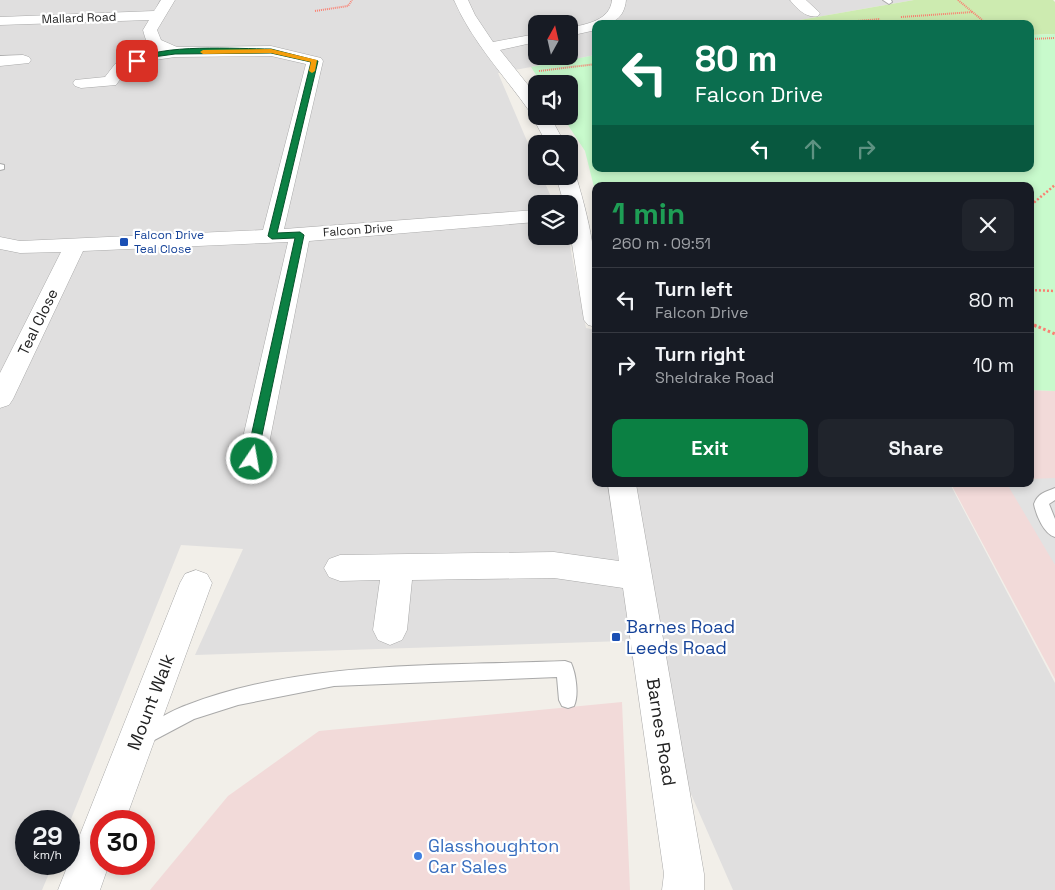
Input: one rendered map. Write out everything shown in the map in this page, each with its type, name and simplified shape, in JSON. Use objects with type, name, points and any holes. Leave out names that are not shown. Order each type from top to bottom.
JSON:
[{"type":"street","points":[[168,0],[150,30],[154,43],[175,52]]},
{"type":"street","points":[[460,0],[465,12],[489,47],[514,74],[528,96]]},
{"type":"street","points":[[606,20],[613,16],[619,0]]},
{"type":"street","points":[[797,0],[813,13]]},
{"type":"street","name":"Mallard Road","points":[[0,21],[159,15]]},
{"type":"street","points":[[578,30],[592,27]]},
{"type":"street","points":[[489,47],[528,40]]},
{"type":"street","points":[[81,83],[110,82],[121,66],[152,56],[175,52],[271,51],[314,61],[272,236]]},
{"type":"street","points":[[0,61],[23,60]]},
{"type":"street","name":"Falcon Drive","points":[[0,243],[20,247],[300,235],[528,217]]},
{"type":"street","points":[[252,459],[300,235]]},
{"type":"street","points":[[578,237],[592,302]]},
{"type":"street","name":"Teal Close","points":[[0,399],[75,245]]},
{"type":"street","name":"Barnes Road","points":[[622,487],[684,874],[683,890]]},
{"type":"street","points":[[340,568],[554,565],[612,574],[636,575]]},
{"type":"street","points":[[390,630],[398,568]]},
{"type":"street","name":"Mount Walk","points":[[110,810],[196,583]]},
{"type":"street","points":[[79,890],[90,861]]},
{"type":"lane","points":[[1055,494],[1046,497],[1041,502],[1041,508],[1055,531]]},
{"type":"lane","points":[[136,741],[190,712],[238,696],[334,678],[565,669],[568,700]]},
{"type":"path","points":[[315,11],[348,6],[352,0]]},
{"type":"path","points":[[958,0],[982,20]]},
{"type":"path","points":[[1034,38],[1055,38]]},
{"type":"path","points":[[514,74],[592,64]]},
{"type":"path","points":[[1034,202],[1055,185]]},
{"type":"path","points":[[1034,290],[1055,291]]},
{"type":"path","points":[[1034,325],[1055,334]]},
{"type":"shaded area","points":[[0,0],[914,0],[800,20],[592,20],[592,56],[578,58],[578,15],[528,15],[528,65],[542,65],[498,73],[528,143],[528,185],[546,185],[550,195],[528,195],[528,245],[570,245],[586,328],[592,329],[592,487],[952,487],[1055,683],[1055,890],[733,890],[624,641],[195,655],[243,549],[181,545],[75,810],[15,810],[15,875],[48,875],[42,890],[0,890]]},
{"type":"shaded area","points":[[1034,390],[1055,391],[1055,679],[953,487],[1034,487]]},
{"type":"shaded area","points":[[1055,478],[1055,565],[1009,487],[1034,487],[1034,479]]},
{"type":"shaded area","points":[[622,702],[630,890],[150,890],[228,796],[319,731]]},
{"type":"green space","points":[[914,0],[1053,0],[1055,2],[1055,34],[1034,35],[1034,20],[800,20]]},
{"type":"green space","points":[[1055,34],[1055,391],[1034,390],[1034,182],[593,182],[585,151],[578,140],[578,135],[574,135],[568,125],[578,125],[578,75],[536,75],[531,67],[542,65],[578,65],[578,58],[592,56],[592,172],[1034,172],[1034,35]]},
{"type":"slow traffic","points":[[203,52],[271,51],[314,61],[312,71]]},
{"type":"place","name":"Falcon Drive Teal Close","points":[[124,242]]},
{"type":"place","name":"Barnes Road Leeds Road","points":[[616,637]]},
{"type":"place","name":"Glasshoughton Car Sales","points":[[418,856]]},
{"type":"route","points":[[137,61],[175,52],[271,51],[314,61],[272,236],[300,235],[252,459]]}]
